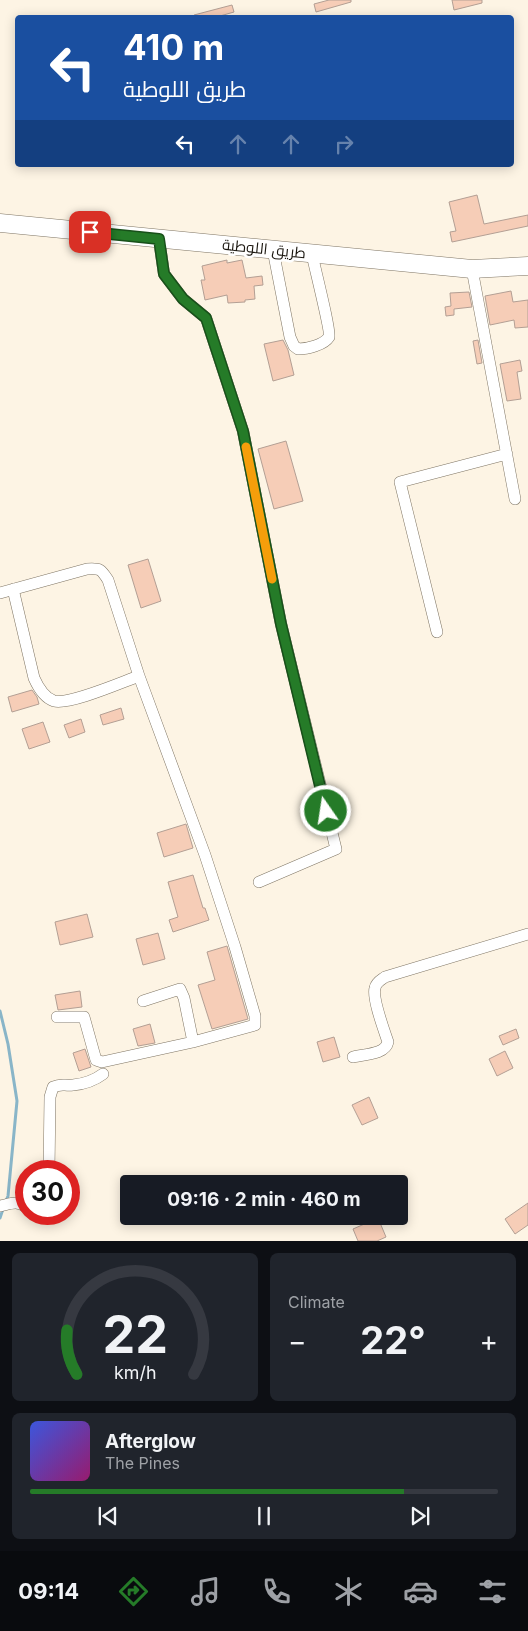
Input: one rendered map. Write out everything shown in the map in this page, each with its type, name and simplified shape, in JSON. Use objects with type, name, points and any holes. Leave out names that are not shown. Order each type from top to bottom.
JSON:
[{"type":"main road","name":"طريق اللوطية","points":[[0,223],[472,269],[528,266]]},
{"type":"street","points":[[159,239],[164,274],[183,299],[206,318],[243,431],[281,624],[336,849],[259,882]]},
{"type":"street","points":[[273,250],[291,342],[298,349],[321,344],[328,339],[330,334],[312,254]]},
{"type":"street","points":[[472,269],[515,498]]},
{"type":"street","points":[[437,632],[400,482],[506,454]]},
{"type":"street","points":[[0,593],[87,569],[102,570],[108,580],[139,676],[205,855],[235,947],[255,1016],[255,1025],[193,1042],[102,1062],[96,1060],[84,1017],[57,1017]]},
{"type":"street","points":[[14,589],[34,678],[38,686],[50,699],[56,702],[96,693],[139,676]]},
{"type":"street","points":[[353,1057],[383,1050],[387,1046],[388,1042],[376,1002],[374,989],[377,982],[386,977],[528,934]]},
{"type":"street","points":[[143,1001],[180,989],[184,998],[193,1042]]},
{"type":"street","points":[[49,1160],[50,1097],[53,1087],[60,1084],[78,1084],[104,1074]]},
{"type":"street","points":[[0,1206],[15,1203]]},
{"type":"building","points":[[329,0],[351,0],[351,2],[316,12],[314,4]]},
{"type":"building","points":[[452,0],[482,0],[482,3],[454,10]]},
{"type":"building","points":[[232,5],[234,12],[224,15],[194,15]]},
{"type":"building","points":[[477,195],[484,224],[528,215],[528,226],[452,242],[450,232],[456,231],[449,202]]},
{"type":"building","points":[[227,260],[227,263],[242,260],[246,278],[262,276],[263,285],[254,286],[255,299],[245,300],[245,302],[228,303],[227,295],[205,300],[201,280],[205,280],[202,266]]},
{"type":"building","points":[[511,291],[513,302],[528,300],[528,327],[515,328],[514,320],[490,325],[485,296]]},
{"type":"building","points":[[469,292],[472,307],[454,309],[454,315],[446,316],[445,307],[451,306],[450,293]]},
{"type":"building","points":[[283,340],[288,350],[294,375],[273,381],[264,344]]},
{"type":"building","points":[[478,340],[482,363],[477,364],[473,341]]},
{"type":"building","points":[[520,360],[522,371],[517,372],[521,399],[507,401],[500,364]]},
{"type":"building","points":[[286,441],[303,501],[274,509],[258,449]]},
{"type":"building","points":[[148,559],[161,601],[141,608],[128,565]]},
{"type":"building","points":[[32,690],[39,704],[12,712],[8,697]]},
{"type":"building","points":[[121,708],[124,719],[103,725],[100,715]]},
{"type":"building","points":[[81,719],[85,732],[69,738],[64,725]]},
{"type":"building","points":[[43,722],[50,742],[29,749],[22,729]]},
{"type":"building","points":[[186,824],[193,848],[164,857],[157,833]]},
{"type":"building","points":[[193,875],[203,908],[205,908],[209,920],[173,932],[169,920],[178,917],[168,882]]},
{"type":"building","points":[[87,914],[93,937],[60,945],[55,922]]},
{"type":"building","points":[[158,933],[165,959],[143,965],[136,939]]},
{"type":"building","points":[[227,946],[248,1019],[212,1029],[198,985],[215,980],[207,952]]},
{"type":"building","points":[[80,991],[82,1007],[58,1010],[55,995]]},
{"type":"building","points":[[150,1024],[155,1043],[138,1046],[133,1029]]},
{"type":"building","points":[[516,1029],[519,1038],[503,1045],[499,1036]]},
{"type":"building","points":[[334,1037],[340,1057],[323,1062],[317,1042]]},
{"type":"building","points":[[85,1049],[91,1067],[79,1071],[73,1053]]},
{"type":"building","points":[[505,1051],[513,1068],[497,1076],[489,1059]]},
{"type":"building","points":[[369,1097],[378,1118],[362,1125],[352,1105]]},
{"type":"building","points":[[528,1203],[528,1225],[515,1234],[505,1219]]},
{"type":"building","points":[[362,1225],[381,1225],[386,1237],[377,1241],[358,1241],[353,1229]]},
{"type":"waterway","points":[[0,1011],[8,1044],[17,1101],[6,1201]]},
{"type":"waterway","points":[[0,1218],[3,1209]]},
{"type":"slow traffic","points":[[246,447],[272,579]]},
{"type":"route","points":[[90,232],[159,239],[164,274],[183,299],[206,318],[243,431],[281,624],[326,811]]}]
